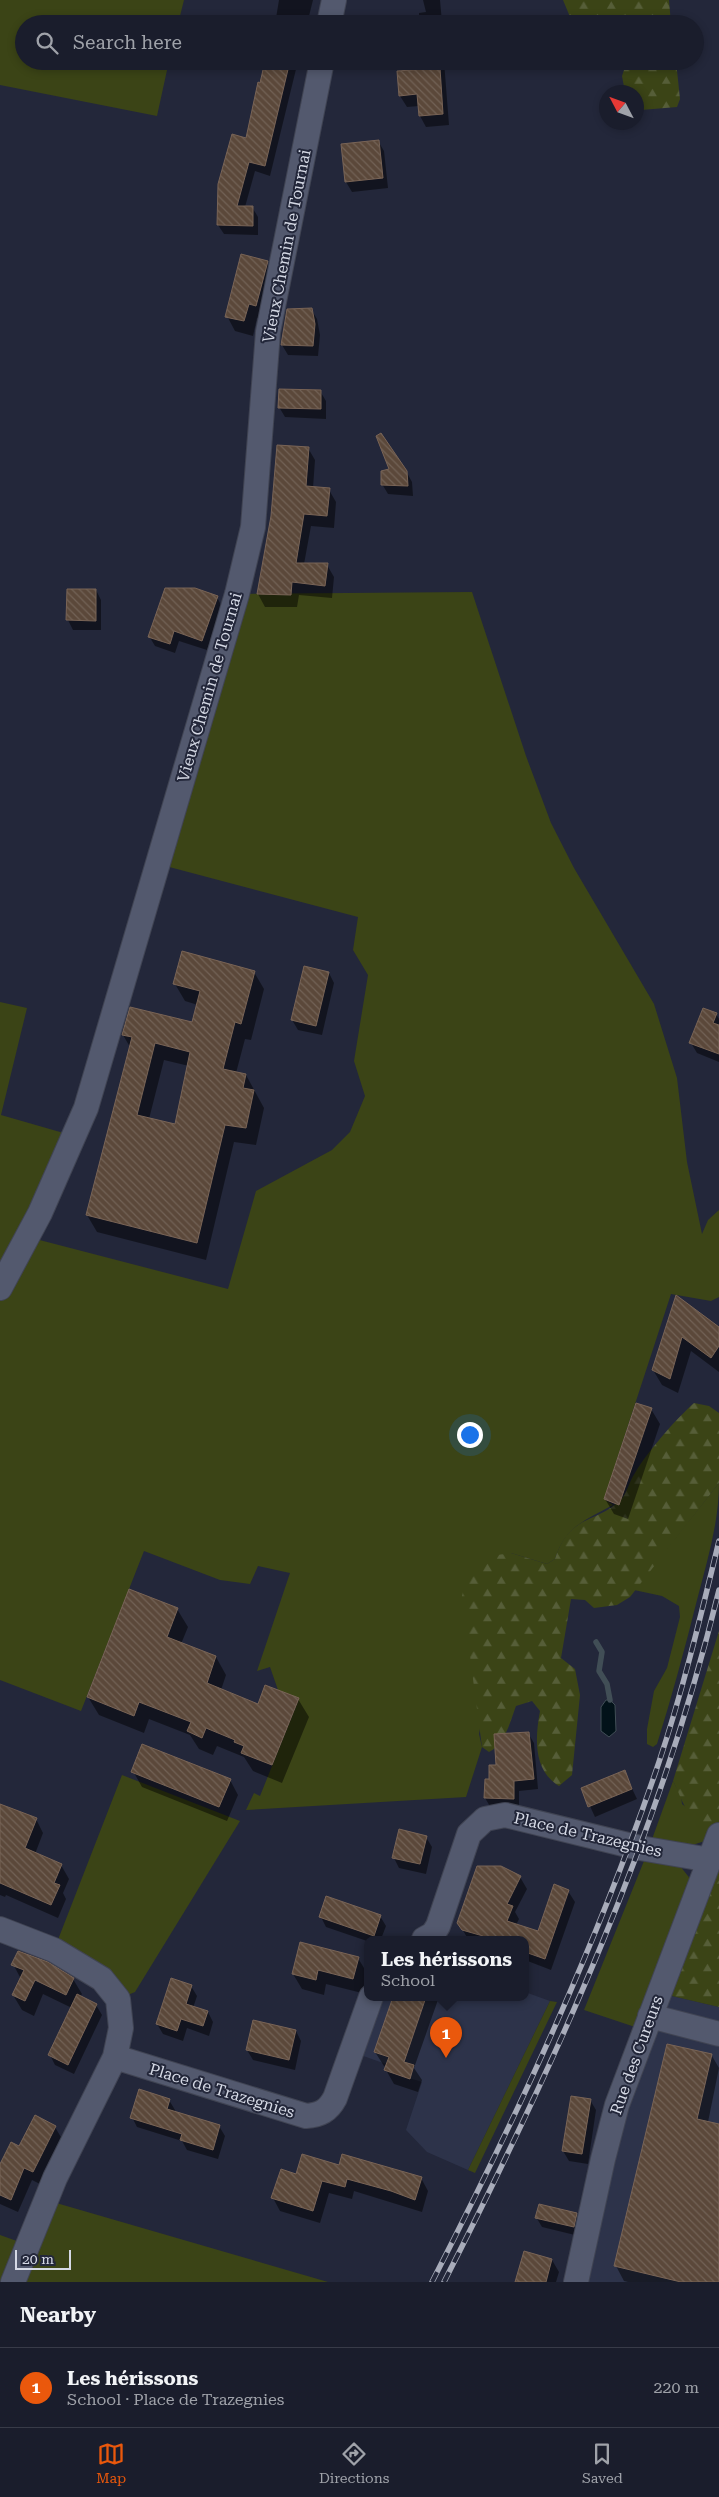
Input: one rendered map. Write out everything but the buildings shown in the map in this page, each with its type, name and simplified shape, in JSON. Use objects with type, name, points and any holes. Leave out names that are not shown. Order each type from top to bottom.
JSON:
[{"type":"street","points":[[331,15],[334,0]]},
{"type":"street","name":"Vieux Chemin de Tournai","points":[[0,1288],[40,1213],[86,1108],[237,594],[253,527],[268,332],[320,70]]},
{"type":"street","name":"Place de Trazegnies","points":[[429,1936],[438,1926],[469,1834],[476,1826],[495,1816],[505,1816],[546,1824],[640,1848],[710,1860]]},
{"type":"street","name":"Rue des Cureurs","points":[[576,2282],[615,2113],[719,1835]]},
{"type":"street","points":[[0,1929],[54,1950],[87,1968],[111,1988],[118,1999],[121,2028],[115,2056],[55,2178],[13,2282]]},
{"type":"street","name":"Place de Trazegnies","points":[[115,2056],[306,2116],[315,2115],[324,2112],[336,2098],[370,2001]]},
{"type":"street","points":[[650,2016],[719,2034]]},
{"type":"shaded area","points":[[606,1700],[610,1700],[615,1705],[616,1731],[609,1737],[601,1731],[601,1707]]},
{"type":"shaded area","points":[[529,1993],[550,2001],[468,2170],[427,2152],[406,2130],[422,2082],[384,2070],[386,2064],[352,2052],[370,2001],[529,2001]]},
{"type":"shaded area","points":[[659,1993],[719,2007],[719,2282],[576,2282]]},
{"type":"green space","points":[[0,0],[184,0],[180,15],[15,15],[15,70],[167,70],[157,116],[0,85]]},
{"type":"green space","points":[[563,0],[669,0],[670,15],[569,15]]},
{"type":"green space","points":[[624,70],[677,70],[680,99],[677,107],[644,110],[644,85],[624,85],[622,76]]},
{"type":"green space","points":[[472,592],[526,756],[551,823],[574,868],[654,1004],[677,1078],[687,1162],[702,1234],[708,1220],[719,1210],[719,1297],[711,1301],[671,1294],[604,1499],[613,1505],[585,1520],[570,1532],[559,1548],[555,1559],[547,1564],[511,1553],[479,1734],[482,1747],[466,1797],[246,1810],[254,1793],[260,1796],[299,1699],[278,1690],[270,1667],[257,1671],[290,1573],[258,1566],[250,1584],[220,1580],[144,1551],[81,1711],[0,1680],[0,1002],[27,1008],[1,1115],[74,1136],[28,1237],[228,1289],[256,1191],[332,1150],[350,1132],[365,1096],[354,1061],[368,975],[353,950],[358,917],[158,864],[237,594]]},
{"type":"green space","points":[[694,1403],[709,1406],[719,1413],[719,1483],[630,1597],[617,1605],[594,1608],[585,1600],[571,1599],[561,1658],[575,1669],[580,1695],[572,1775],[559,1786],[544,1771],[540,1762],[537,1732],[540,1711],[532,1701],[516,1706],[503,1738],[495,1748],[489,1752],[482,1747],[462,1596],[465,1583],[497,1555],[511,1553],[547,1564],[555,1559],[568,1533],[585,1521],[614,1506],[623,1497],[633,1476],[647,1455],[670,1427]]},
{"type":"green space","points":[[719,1483],[715,1527],[708,1556],[668,1708],[657,1744],[653,1747],[647,1744],[647,1729],[654,1691],[667,1668],[680,1617],[679,1606],[662,1596],[634,1590]]},
{"type":"green space","points":[[719,1631],[719,1824],[709,1826],[694,1820],[684,1805],[673,1781]]},
{"type":"green space","points":[[122,1775],[240,1821],[135,1992],[118,1999],[54,1950]]},
{"type":"green space","points":[[673,1781],[681,1796],[682,1804],[711,1827],[708,1840],[683,1848],[651,1842]]},
{"type":"green space","points":[[719,1835],[719,2007],[659,1993]]},
{"type":"green space","points":[[648,1851],[680,1866],[692,1881],[644,2030],[584,2010]]},
{"type":"green space","points":[[550,2001],[557,2002],[475,2173],[468,2170]]},
{"type":"green space","points":[[46,2200],[328,2282],[0,2282],[0,2235],[28,2245]]},
{"type":"waterway","points":[[596,1642],[602,1652],[599,1671],[607,1684],[610,1700]]},
{"type":"railway","points":[[432,2282],[526,2090],[610,1895],[668,1735],[719,1541]]},
{"type":"railway","points":[[444,2282],[526,2114],[602,1944],[636,1857],[667,1769],[695,1680],[719,1590]]},
{"type":"place","name":"Les hérissons","points":[[446,2058]]}]
